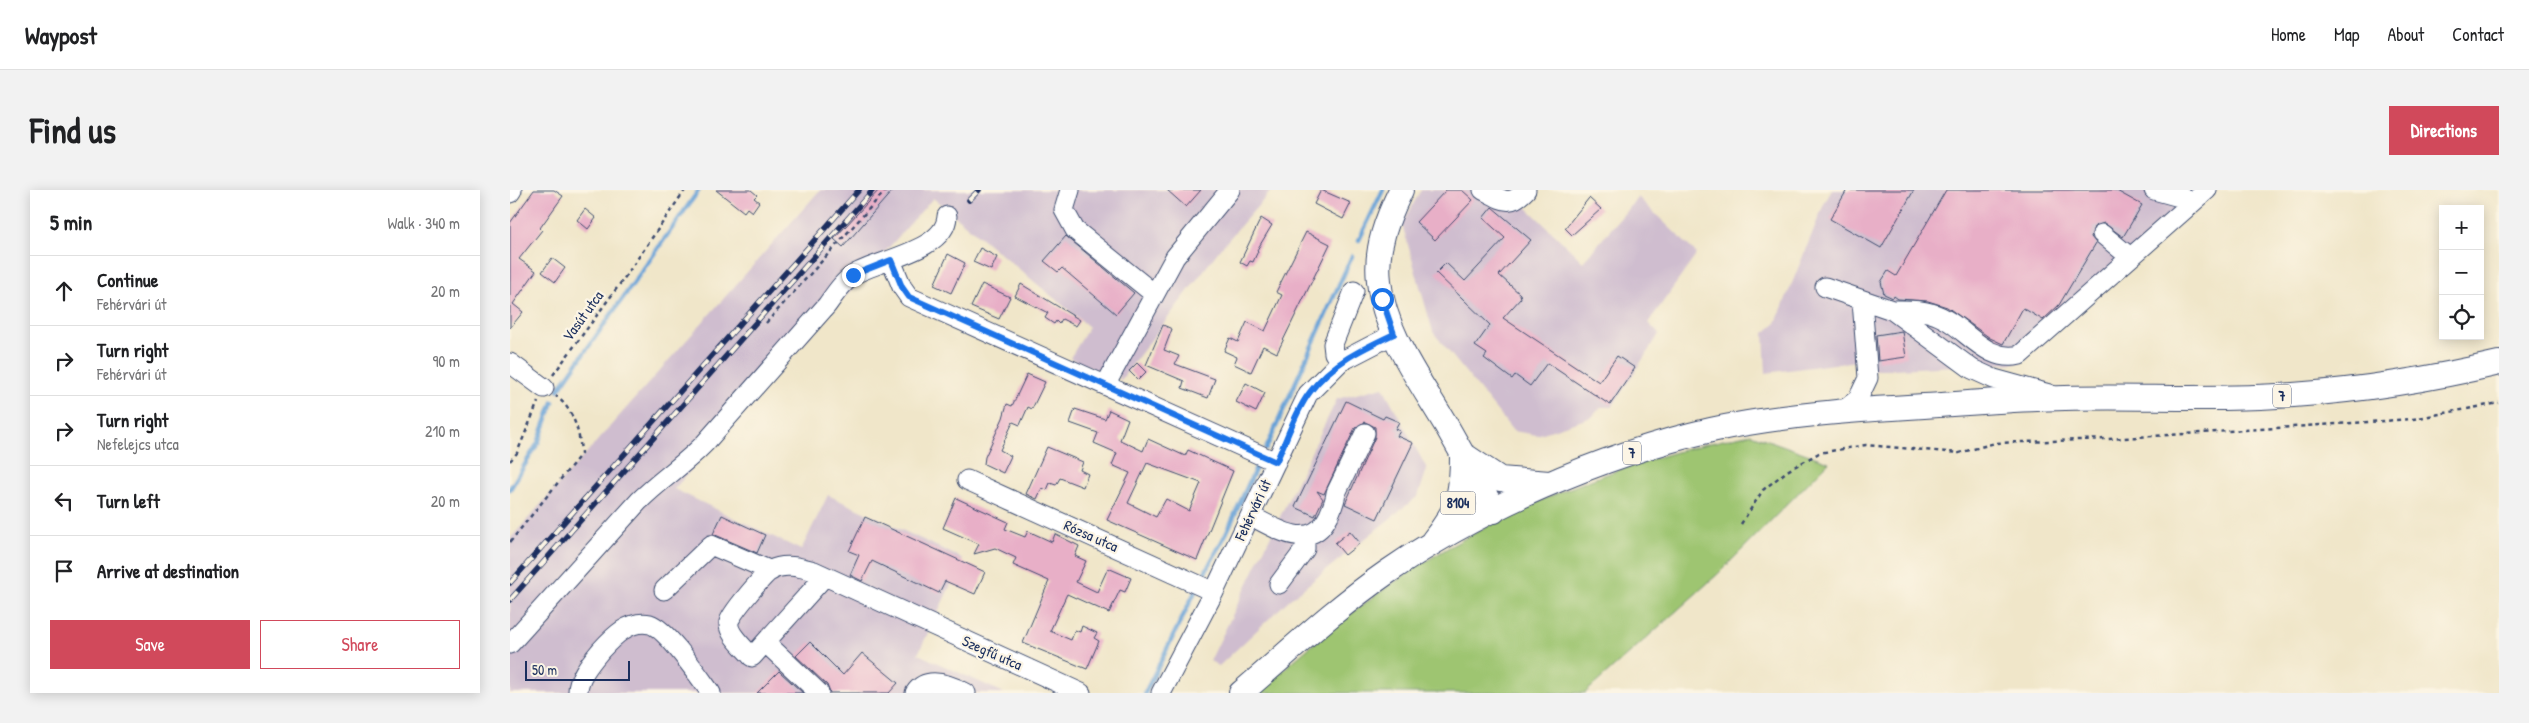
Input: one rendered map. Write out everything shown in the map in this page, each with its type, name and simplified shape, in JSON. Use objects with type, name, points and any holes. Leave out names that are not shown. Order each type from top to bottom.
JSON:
[{"type":"main road","name":"8104","points":[[1401,190],[1386,223],[1378,266],[1382,299],[1394,334],[1494,511]]},
{"type":"main road","name":"7","points":[[1241,693],[1354,596],[1430,544],[1553,483],[1668,441],[1713,430],[1773,419],[1844,410],[2062,398],[2290,396],[2436,378],[2499,363]]},
{"type":"main road","name":"8104","points":[[1462,453],[1483,470],[1500,479],[1511,482],[1553,483]]},
{"type":"main road","name":"8104","points":[[1430,544],[1446,524],[1458,502],[1462,486],[1462,453]]},
{"type":"street","points":[[1070,190],[1064,210],[1075,230],[1153,294]]},
{"type":"street","points":[[1106,384],[1174,257],[1230,190]]},
{"type":"street","points":[[1484,190],[1506,202],[1513,201],[1526,190]]},
{"type":"street","points":[[2154,190],[2201,196]]},
{"type":"street","points":[[1892,310],[1909,309],[1933,313],[1995,355],[2011,357],[2020,354],[2201,196]]},
{"type":"street","points":[[510,644],[639,501],[655,485],[687,462],[705,443],[842,286],[862,270],[910,253],[931,241],[947,222],[947,216]]},
{"type":"street","points":[[2102,234],[2130,257]]},
{"type":"street","points":[[891,260],[902,287],[909,297],[1276,462]]},
{"type":"street","points":[[1824,286],[1892,310],[1972,369],[1994,379],[2062,398]]},
{"type":"street","points":[[1340,362],[1334,353],[1333,344],[1354,291]]},
{"type":"street","points":[[1844,410],[1858,399],[1866,384],[1867,365],[1862,301]]},
{"type":"street","name":"Fehérvári út","points":[[1160,693],[1214,592],[1308,394],[1340,362],[1394,334]]},
{"type":"street","points":[[510,363],[544,388]]},
{"type":"street","points":[[1867,365],[1874,388],[1882,401],[1906,407]]},
{"type":"street","points":[[1251,516],[1293,536],[1306,536],[1318,531],[1326,522],[1335,502],[1336,493],[1365,433]]},
{"type":"street","name":"Rózsa utca","points":[[967,480],[1214,592]]},
{"type":"street","points":[[1279,584],[1305,549],[1306,536]]},
{"type":"street","points":[[664,590],[711,545],[771,571],[733,613],[728,622],[731,632],[752,657],[825,576]]},
{"type":"street","name":"Szegfű utca","points":[[771,571],[784,567],[799,567],[825,576],[1081,693]]},
{"type":"street","points":[[578,693],[584,672],[601,651],[618,632],[636,624],[650,624],[662,632],[711,693]]},
{"type":"street","points":[[766,643],[819,693]]},
{"type":"street","points":[[916,693],[919,688],[934,683],[952,686],[966,693]]},
{"type":"path","name":"Vasút utca","points":[[510,461],[517,453],[544,388],[625,277],[685,190]]},
{"type":"path","points":[[766,322],[886,190]]},
{"type":"path","points":[[510,542],[581,454],[580,436],[572,416],[562,401],[544,388]]},
{"type":"path","points":[[1740,524],[1763,490],[1787,470],[1819,453],[1866,445],[1959,453],[1995,443],[2108,439],[2414,419],[2499,403]]},
{"type":"shaded area","points":[[820,190],[1272,190],[1220,249],[1120,381],[1119,374],[1108,368],[1097,371],[1070,358],[1089,327],[933,198],[674,489],[801,550],[828,495],[963,559],[918,654],[1004,693],[510,693],[510,539]]},
{"type":"shaded area","points":[[1421,190],[1499,190],[1525,206],[1583,262],[1638,197],[1697,254],[1648,323],[1659,334],[1612,407],[1601,407],[1592,417],[1537,435],[1513,431],[1433,332],[1402,224]]},
{"type":"shaded area","points":[[1832,190],[2217,190],[2019,363],[1874,370],[1872,359],[1766,373],[1764,333],[1776,323],[1824,204]]},
{"type":"shaded area","points":[[1383,387],[1427,469],[1418,496],[1289,600],[1219,666],[1210,661],[1337,399]]},
{"type":"green space","points":[[1751,434],[1829,462],[1719,573],[1585,693],[1257,693],[1368,600],[1447,548],[1488,526],[1530,505],[1617,471],[1661,456]]},
{"type":"building","points":[[534,190],[554,190],[563,196],[540,228],[542,230],[519,259],[536,271],[513,304],[523,312],[510,328],[510,223]]},
{"type":"building","points":[[716,190],[751,190],[757,195],[754,198],[759,202],[752,212],[747,208],[744,212]]},
{"type":"building","points":[[879,190],[893,190],[843,247],[834,239]]},
{"type":"building","points":[[1167,190],[1201,190],[1186,207]]},
{"type":"building","points":[[1321,190],[1351,203],[1343,219],[1314,204]]},
{"type":"building","points":[[1446,190],[1462,190],[1473,200],[1435,240],[1416,222]]},
{"type":"building","points":[[1847,190],[1914,190],[1881,248],[1830,219]]},
{"type":"building","points":[[1946,190],[2115,190],[2142,205],[2123,237],[2104,223],[2094,227],[2091,237],[2096,243],[2059,305],[2043,320],[2023,308],[2003,344],[1990,338],[1947,307],[1928,301],[1898,299],[1894,296],[1893,298],[1884,294],[1881,282],[1888,271],[1896,276]]},
{"type":"building","points":[[1589,198],[1601,209],[1572,235],[1565,228]]},
{"type":"building","points":[[1492,207],[1531,240],[1499,275],[1520,294],[1521,298],[1503,318],[1599,382],[1617,356],[1635,368],[1610,405],[1547,363],[1530,386],[1515,375],[1512,379],[1484,358],[1487,354],[1475,346],[1490,325],[1436,273],[1446,263],[1465,281],[1505,238],[1483,218]]},
{"type":"building","points":[[585,209],[596,218],[588,229],[577,220]]},
{"type":"building","points":[[1261,218],[1272,225],[1257,250],[1253,262],[1250,261],[1247,266],[1240,262]]},
{"type":"building","points":[[1306,232],[1330,244],[1277,353],[1263,346],[1251,372],[1234,364],[1237,357],[1224,351],[1230,338],[1238,342],[1247,322],[1265,331],[1282,295],[1276,292]]},
{"type":"building","points":[[1066,236],[1134,293],[1116,314],[1062,268],[1058,272],[1044,261]]},
{"type":"building","points":[[980,248],[997,257],[991,270],[973,262]]},
{"type":"building","points":[[948,254],[965,263],[951,293],[934,285]]},
{"type":"building","points":[[552,258],[565,268],[555,282],[542,272]]},
{"type":"building","points":[[982,284],[1010,297],[999,319],[971,307]]},
{"type":"building","points":[[1021,284],[1080,320],[1076,326],[1062,319],[1059,324],[1056,321],[1054,324],[1045,318],[1048,313],[1015,296]]},
{"type":"building","points":[[1163,325],[1172,329],[1164,350],[1179,356],[1175,364],[1215,379],[1208,398],[1182,388],[1184,381],[1146,365]]},
{"type":"building","points":[[1902,331],[1906,357],[1878,361],[1876,335]]},
{"type":"building","points":[[1137,363],[1146,372],[1138,380],[1129,371]]},
{"type":"building","points":[[1027,374],[1045,382],[1032,409],[1028,407],[1020,425],[1013,422],[1000,450],[1011,456],[1003,473],[984,464],[985,457],[1003,418],[1007,404],[1012,406]]},
{"type":"building","points":[[1246,383],[1265,393],[1256,412],[1236,402]]},
{"type":"building","points":[[1346,401],[1383,419],[1385,416],[1399,422],[1395,429],[1400,431],[1397,436],[1413,443],[1377,519],[1345,504],[1375,437],[1375,427],[1365,422],[1355,428],[1324,494],[1317,491],[1323,499],[1315,516],[1295,507]]},
{"type":"building","points":[[1075,409],[1105,419],[1109,410],[1128,419],[1120,440],[1143,451],[1148,439],[1185,456],[1188,450],[1233,471],[1197,560],[1107,520],[1130,473],[1112,465],[1117,453],[1094,443],[1098,433],[1070,423]],"holes":[[[1147,463],[1201,483],[1189,511],[1166,499],[1156,517],[1128,503]]]},
{"type":"building","points":[[1047,447],[1083,462],[1080,470],[1088,474],[1083,487],[1060,478],[1056,485],[1050,483],[1047,490],[1042,488],[1037,499],[1026,494]]},
{"type":"building","points":[[956,498],[1008,522],[1005,529],[1025,537],[1028,531],[1052,542],[1055,534],[1079,546],[1075,556],[1086,561],[1076,582],[1097,592],[1108,568],[1131,578],[1125,592],[1120,590],[1109,613],[1067,594],[1066,596],[1050,631],[1071,640],[1075,630],[1080,632],[1082,626],[1097,633],[1094,638],[1099,641],[1087,669],[1023,643],[1049,581],[1013,565],[1016,558],[995,548],[974,554],[979,544],[943,528]]},
{"type":"building","points":[[722,515],[765,535],[757,553],[713,534]]},
{"type":"building","points":[[865,517],[985,572],[975,594],[945,581],[939,593],[872,561],[862,581],[850,575],[859,555],[849,551]]},
{"type":"building","points":[[1350,531],[1360,543],[1345,555],[1335,543]]},
{"type":"building","points":[[810,642],[843,675],[862,653],[898,683],[889,693],[830,693],[827,685],[796,656]]},
{"type":"building","points":[[780,672],[803,693],[757,693]]},
{"type":"waterway","points":[[558,390],[699,190]]},
{"type":"waterway","points":[[1359,240],[1383,190]]},
{"type":"waterway","points":[[1266,449],[1352,256]]},
{"type":"waterway","points":[[510,489],[538,443],[553,402]]},
{"type":"waterway","points":[[1202,578],[1226,534],[1258,463]]},
{"type":"waterway","points":[[1145,693],[1196,590]]},
{"type":"railway","points":[[510,583],[859,190]]},
{"type":"railway","points":[[510,600],[873,190]]},
{"type":"railway","points":[[969,200],[979,190]]},
{"type":"route","points":[[853,275],[891,260],[902,287],[909,297],[1276,462],[1308,394],[1325,375],[1340,362],[1363,348],[1394,334],[1382,299]]}]
